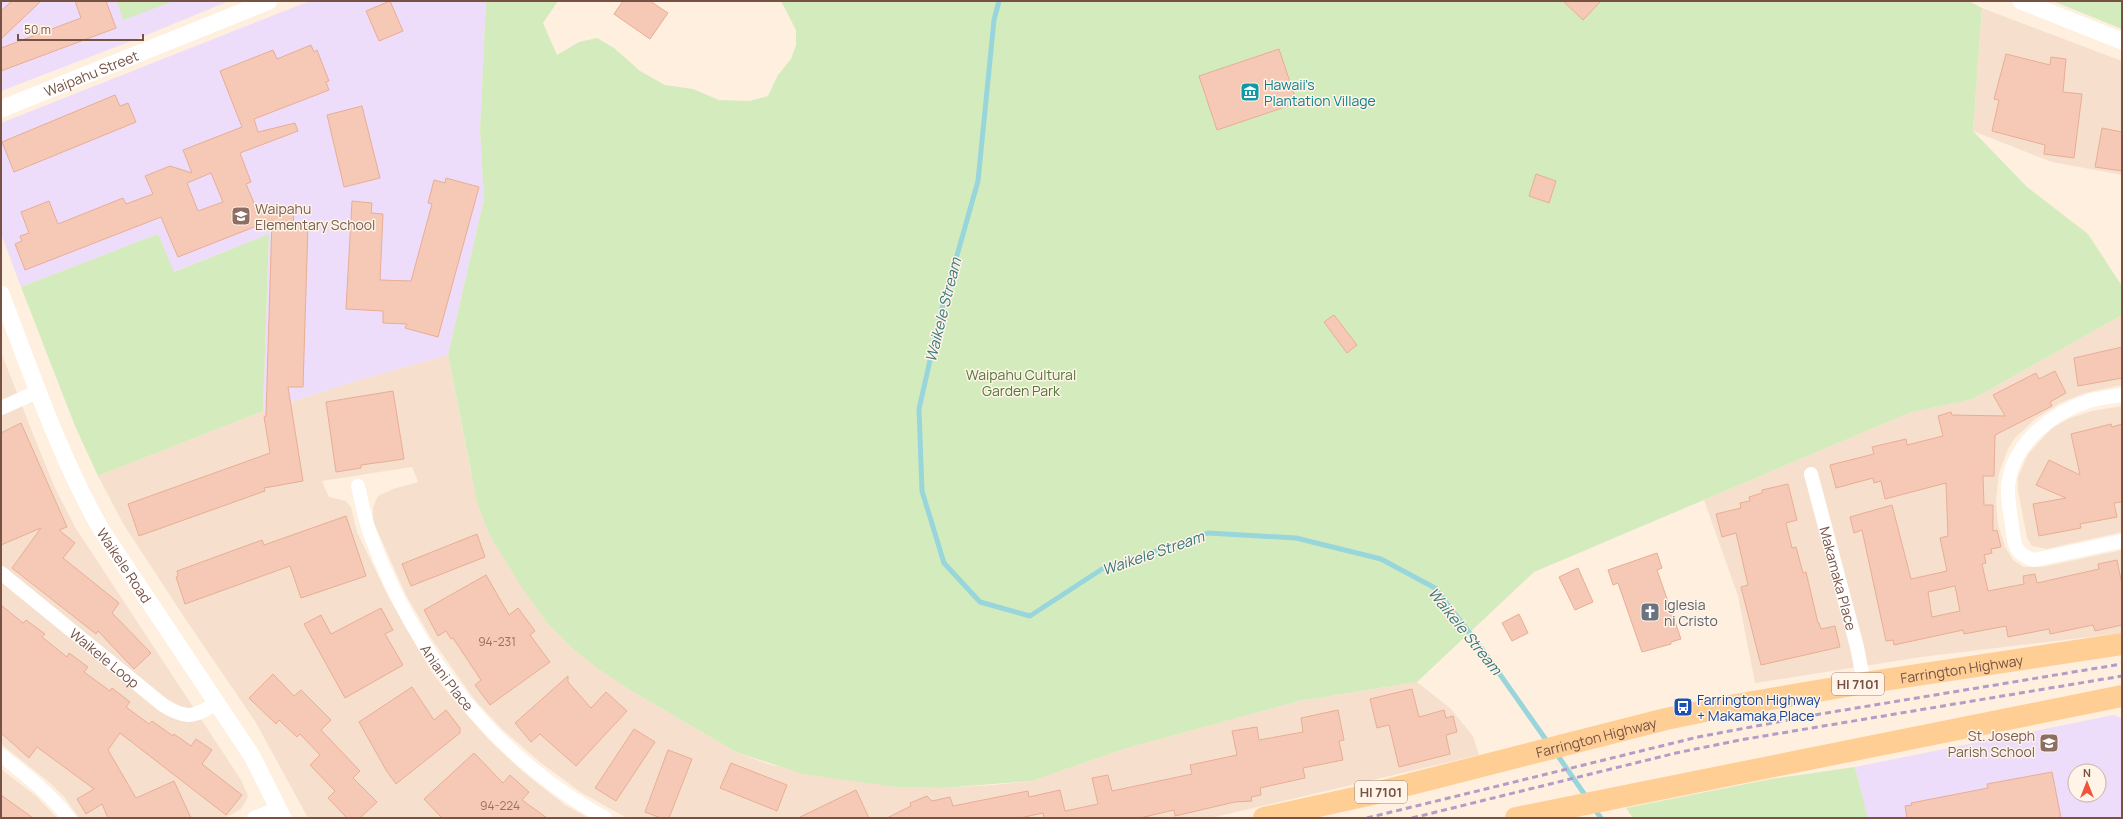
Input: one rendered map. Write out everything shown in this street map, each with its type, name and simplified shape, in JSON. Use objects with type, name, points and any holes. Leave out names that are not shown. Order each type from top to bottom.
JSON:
[{"type":"main road","name":"Farrington Highway","points":[[1264,818],[1368,796],[1666,719],[1724,706],[2122,644]]},
{"type":"main road","points":[[1522,817],[2122,696]]},
{"type":"street","name":"Waipahu Street","points":[[1,109],[270,1]]},
{"type":"street","points":[[2021,1],[2122,41]]},
{"type":"street","name":"Waikele Road","points":[[1,294],[62,450],[87,505],[102,531],[252,756],[281,813]]},
{"type":"street","points":[[1,408],[39,391]]},
{"type":"street","points":[[2122,394],[2089,401],[2065,411],[2046,423],[2023,448],[2012,465],[2009,481],[2012,527],[2016,546],[2023,557],[2034,560],[2122,541]]},
{"type":"street","name":"Makamaka Place","points":[[1811,474],[1857,647],[1864,683]]},
{"type":"street","name":"Aniani Place","points":[[358,486],[370,535],[384,567],[404,608],[439,668],[481,720],[516,755],[554,785],[605,818]]},
{"type":"street","name":"Waikele Loop","points":[[1,573],[163,705],[178,714],[187,716],[198,714],[217,703]]},
{"type":"street","points":[[1,755],[55,800],[68,818]]},
{"type":"street","points":[[254,818],[281,813]]},
{"type":"shaded area","points":[[1,1],[229,1],[139,38],[1,91]]},
{"type":"shaded area","name":"Waipahu Elementary School","points":[[310,1],[486,1],[480,130],[484,199],[448,355],[359,380],[263,411],[269,234],[173,272],[158,234],[21,287],[1,234],[1,123]]},
{"type":"shaded area","points":[[1982,8],[2122,61],[2122,175],[2052,162],[1973,131]]},
{"type":"shaded area","points":[[2122,315],[2122,385],[2085,393],[2060,403],[2035,419],[2015,438],[2008,449],[1999,473],[1996,501],[1998,524],[2005,547],[2013,560],[2024,567],[2043,567],[2122,550],[2122,633],[1921,657],[1755,683],[1738,596],[1704,500],[1909,413],[1973,399]]},
{"type":"shaded area","points":[[1,352],[55,488],[75,527],[241,780],[248,796],[246,801],[241,809],[225,818],[79,818],[65,798],[49,782],[1,744]]},
{"type":"shaded area","points":[[448,355],[471,473],[504,559],[547,623],[573,649],[630,690],[736,752],[771,765],[896,787],[943,788],[1032,781],[1124,749],[1299,701],[1417,682],[1450,708],[1473,736],[1479,755],[1211,818],[627,818],[582,793],[541,763],[502,729],[474,699],[431,638],[406,595],[373,521],[373,507],[378,496],[393,489],[418,482],[412,467],[322,481],[329,497],[346,501],[351,507],[357,532],[388,596],[431,671],[447,692],[489,740],[522,771],[565,805],[589,818],[308,818],[255,721],[188,623],[124,525],[98,476],[263,411],[359,380]]},
{"type":"shaded area","points":[[2122,406],[2122,532],[2046,549],[2032,546],[2027,538],[2018,491],[2018,477],[2028,454],[2052,428],[2070,418],[2092,411]]},
{"type":"shaded area","name":"St. Joseph Parish School","points":[[2114,715],[2122,719],[2122,818],[1868,818],[1855,767]]},
{"type":"shaded area","points":[[1,769],[37,797],[57,818],[1,818]]},
{"type":"green space","points":[[117,1],[174,1],[123,20]]},
{"type":"green space","name":"Waipahu Cultural Garden Park","points":[[486,1],[558,1],[543,23],[557,55],[579,42],[597,38],[614,48],[640,71],[665,85],[693,89],[719,100],[750,101],[768,96],[778,75],[791,59],[796,45],[796,30],[781,1],[1969,1],[1982,8],[1973,131],[2027,187],[2088,234],[2122,286],[2122,315],[1973,399],[1909,413],[1534,572],[1417,682],[1299,701],[1124,749],[1032,781],[943,788],[896,787],[803,774],[736,752],[630,690],[596,667],[573,649],[547,623],[521,586],[489,534],[477,502],[448,355],[484,199],[480,130]]},
{"type":"green space","points":[[2053,1],[2122,1],[2122,29]]},
{"type":"green space","points":[[158,234],[174,272],[269,234],[263,411],[98,476],[75,426],[21,287]]},
{"type":"green space","points":[[1855,767],[1868,818],[1633,818],[1626,808],[1771,779]]},
{"type":"building","points":[[12,1],[41,1],[1,39],[1,11]]},
{"type":"building","points":[[75,1],[106,1],[116,28],[1,71],[1,48],[81,18]]},
{"type":"building","points":[[390,1],[403,31],[379,41],[366,11]]},
{"type":"building","points":[[623,1],[650,1],[668,13],[650,39],[614,14]]},
{"type":"building","points":[[1563,1],[1601,1],[1583,20]]},
{"type":"building","points":[[311,45],[314,52],[317,50],[329,81],[326,82],[329,90],[254,119],[258,132],[295,123],[298,131],[240,153],[251,182],[246,184],[257,210],[295,211],[290,213],[294,213],[293,224],[308,224],[303,387],[288,387],[303,481],[264,488],[265,491],[139,536],[128,504],[270,453],[264,417],[266,416],[272,220],[178,257],[161,217],[25,270],[15,244],[22,241],[20,236],[29,233],[21,212],[49,201],[58,224],[123,198],[126,204],[153,194],[145,176],[170,166],[192,173],[183,150],[242,127],[220,71],[273,50],[277,59]],"holes":[[[211,173],[223,202],[198,211],[187,183]]]},
{"type":"building","points":[[1279,49],[1297,103],[1217,130],[1199,76]]},
{"type":"building","points":[[2006,54],[2050,65],[2051,57],[2066,59],[2063,92],[2082,94],[2074,158],[2044,154],[2045,145],[1992,131],[1999,100],[1994,99]]},
{"type":"building","points":[[115,95],[120,106],[128,103],[136,122],[14,172],[2,142]]},
{"type":"building","points":[[362,106],[380,178],[344,187],[327,115]]},
{"type":"building","points":[[2102,128],[2122,132],[2122,171],[2095,167]]},
{"type":"building","points":[[1536,174],[1556,181],[1549,203],[1529,196]]},
{"type":"building","points":[[446,178],[479,187],[438,337],[405,328],[407,324],[383,323],[383,311],[346,309],[352,201],[372,203],[371,213],[383,214],[380,280],[411,281],[432,204],[428,203],[434,180],[445,183]]},
{"type":"building","points":[[1334,315],[1357,345],[1347,353],[1324,322]]},
{"type":"building","points":[[2122,347],[2122,378],[2078,386],[2074,358]]},
{"type":"building","points":[[2055,371],[2066,393],[2050,402],[2052,406],[1995,435],[1994,476],[1983,476],[1984,505],[1993,505],[1993,531],[1997,530],[2001,547],[1991,549],[1992,553],[1984,555],[1986,563],[1982,564],[1988,591],[2024,584],[2023,576],[2035,574],[2037,583],[2099,569],[2098,564],[2117,560],[2122,585],[2122,625],[2095,631],[2093,625],[2050,634],[2049,629],[2008,637],[2006,626],[1964,634],[1963,630],[1894,645],[1893,640],[1886,641],[1862,530],[1854,533],[1850,517],[1892,505],[1911,579],[1947,571],[1940,538],[1948,536],[1946,483],[1885,499],[1881,481],[1874,483],[1873,478],[1836,488],[1830,465],[1874,454],[1872,447],[1906,439],[1907,445],[1943,436],[1938,416],[1951,412],[1952,415],[2005,416],[1993,395],[2036,373],[2039,379]],"holes":[[[1955,586],[1960,611],[1932,617],[1928,592]]]},
{"type":"building","points":[[393,391],[404,459],[361,465],[361,468],[336,472],[326,402]]},
{"type":"building","points":[[21,423],[67,527],[59,530],[75,543],[63,558],[119,603],[112,613],[151,653],[134,669],[98,631],[96,634],[12,568],[41,528],[1,545],[1,433]]},
{"type":"building","points":[[2111,424],[2112,427],[2122,424],[2122,502],[2114,503],[2117,517],[2080,524],[2081,528],[2039,536],[2033,504],[2066,498],[2036,485],[2049,460],[2080,475],[2071,434]]},
{"type":"building","points":[[1788,484],[1797,520],[1786,523],[1792,548],[1796,547],[1803,573],[1806,572],[1818,623],[1821,629],[1835,626],[1840,647],[1761,665],[1741,587],[1748,585],[1736,533],[1722,537],[1716,514],[1741,508],[1740,503],[1750,501],[1749,497],[1762,493],[1762,490]]},
{"type":"building","points":[[346,516],[366,576],[301,598],[290,566],[185,604],[176,577],[178,576],[177,571],[262,540],[264,545]]},
{"type":"building","points":[[477,534],[485,557],[411,586],[402,564]]},
{"type":"building","name":"Iglesia ni Cristo","points":[[1657,553],[1662,568],[1657,570],[1681,639],[1671,642],[1671,644],[1642,652],[1618,583],[1613,585],[1608,570]]},
{"type":"building","points":[[1578,568],[1593,602],[1575,610],[1559,577]]},
{"type":"building","points":[[486,575],[509,615],[518,608],[535,631],[530,635],[550,662],[490,705],[475,685],[481,680],[453,638],[451,639],[446,631],[438,636],[424,610]]},
{"type":"building","points":[[1,605],[23,623],[26,620],[45,634],[42,637],[67,657],[69,653],[88,667],[84,672],[110,691],[112,688],[130,702],[126,707],[149,724],[152,721],[173,736],[174,734],[191,746],[196,739],[212,750],[202,764],[242,795],[226,815],[120,733],[108,750],[136,798],[174,781],[191,818],[108,818],[102,804],[86,814],[77,799],[94,789],[37,747],[29,758],[1,733]]},
{"type":"building","points":[[381,608],[393,630],[385,634],[403,665],[345,698],[304,624],[321,615],[331,634]]},
{"type":"building","points":[[1519,614],[1528,633],[1512,641],[1502,623]]},
{"type":"building","points":[[273,674],[294,696],[301,690],[331,720],[321,730],[360,771],[353,778],[377,802],[360,818],[347,818],[328,798],[335,791],[310,765],[320,755],[300,734],[297,737],[279,720],[276,724],[249,698]]},
{"type":"building","points":[[568,676],[568,682],[591,708],[606,692],[627,711],[576,766],[540,734],[531,742],[515,723]]},
{"type":"building","points":[[412,687],[434,720],[446,710],[460,728],[460,733],[396,784],[386,770],[359,722]]},
{"type":"building","points":[[1412,689],[1419,717],[1444,710],[1446,718],[1453,716],[1457,732],[1446,735],[1450,754],[1399,767],[1389,725],[1377,728],[1370,699]]},
{"type":"building","points":[[1338,710],[1344,740],[1339,741],[1343,760],[1303,768],[1305,778],[1260,788],[1261,795],[1251,797],[1252,801],[1235,802],[1175,816],[1174,810],[1140,818],[1044,818],[1043,813],[1020,818],[887,818],[911,806],[910,803],[927,796],[932,801],[950,797],[953,806],[1028,791],[1029,797],[1060,790],[1065,811],[1098,804],[1092,778],[1108,775],[1112,791],[1192,774],[1190,765],[1237,755],[1232,731],[1257,727],[1259,740],[1303,732],[1301,718]]},
{"type":"building","points":[[634,729],[655,742],[616,801],[595,788]]},
{"type":"building","points":[[668,750],[692,759],[669,818],[661,818],[645,812]]},
{"type":"building","points":[[474,753],[503,783],[510,775],[529,792],[522,800],[547,818],[442,818],[424,799]]},
{"type":"building","points":[[731,763],[787,785],[777,811],[720,788]]},
{"type":"building","points":[[2052,772],[2061,818],[1907,818],[1905,806],[1912,805],[1911,803],[1988,788],[1987,784]]},
{"type":"building","points":[[856,790],[869,818],[798,818]]},
{"type":"building","points":[[1,795],[33,818],[1,818]]},
{"type":"waterway","name":"Waikele Stream","points":[[999,1],[994,20],[978,181],[941,312],[919,409],[922,491],[944,563],[980,602],[1030,616],[1102,569],[1208,533],[1296,538],[1381,559],[1435,588],[1482,649],[1549,744]]},
{"type":"waterway","name":"Waikele Stream","points":[[1556,753],[1587,798]]},
{"type":"waterway","name":"Waikele Stream","points":[[1593,807],[1601,818]]},
{"type":"railway","points":[[1367,818],[1698,737],[1820,714],[2122,664]]},
{"type":"railway","points":[[1412,818],[1676,753],[1740,740],[2122,676]]},
{"type":"place","name":"Hawaii's Plantation Village","points":[[1250,92]]},
{"type":"place","name":"Waipahu Elementary School","points":[[241,216]]},
{"type":"place","name":"Iglesia ni Cristo","points":[[1650,612]]},
{"type":"place","name":"Farrington Highway + Makamaka Place","points":[[1683,707]]},
{"type":"place","name":"St. Joseph Parish School","points":[[2049,743]]}]
